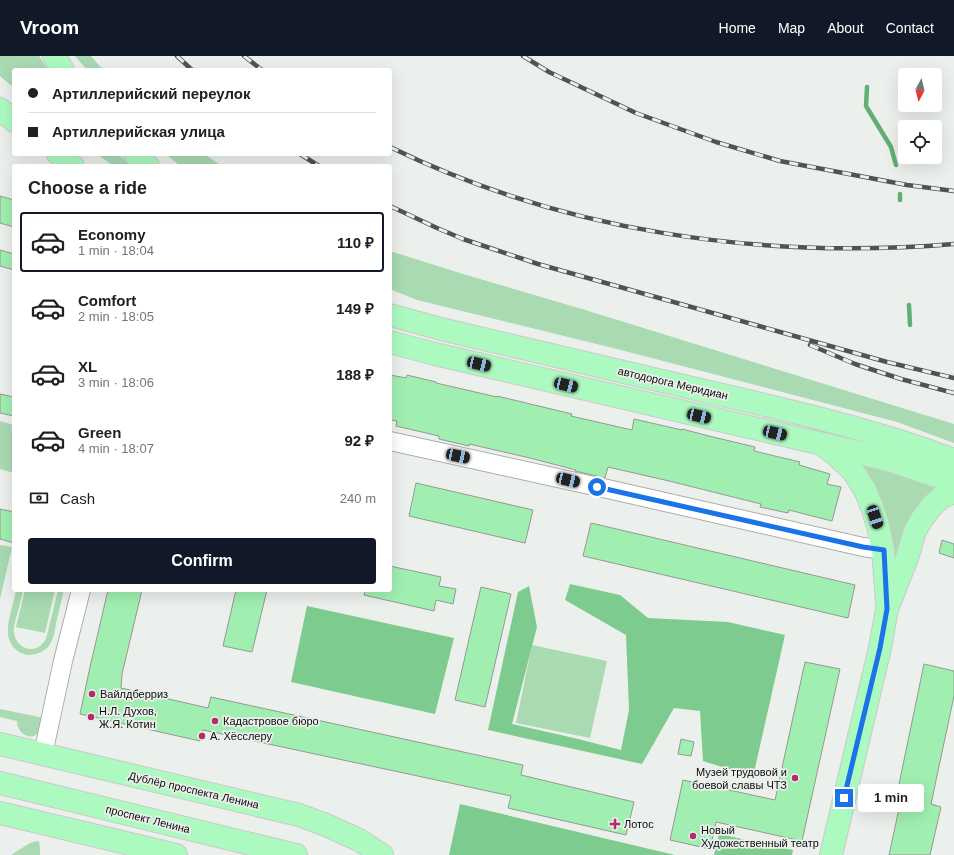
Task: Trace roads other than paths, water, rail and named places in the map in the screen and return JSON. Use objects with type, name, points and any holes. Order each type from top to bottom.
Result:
[{"type":"main road","points":[[54,56],[63,68]]},
{"type":"main road","points":[[0,109],[12,119]]},
{"type":"main road","points":[[60,156],[70,164]]},
{"type":"main road","points":[[137,156],[146,164]]},
{"type":"main road","name":"автодорога Меридиан","points":[[392,316],[441,329],[839,424],[899,440],[954,460]]},
{"type":"main road","points":[[392,343],[443,356],[820,443],[892,461],[954,482]]},
{"type":"main road","points":[[820,443],[836,455],[853,471],[865,490],[872,507],[884,550],[887,609]]},
{"type":"main road","points":[[831,855],[880,648],[887,609],[907,558],[915,532],[922,519],[931,507],[942,497],[954,492]]},
{"type":"main road","name":"Дублёр проспекта Ленина","points":[[0,744],[299,815],[352,837],[382,855]]},
{"type":"main road","name":"проспект Ленина","points":[[0,783],[296,855]]},
{"type":"main road","points":[[0,813],[176,855]]},
{"type":"street","points":[[392,441],[863,547],[884,550]]},
{"type":"street","points":[[43,754],[81,592]]},
{"type":"waterway","points":[[867,87],[866,106],[891,147],[896,165]]},
{"type":"waterway","points":[[900,194],[900,200]]},
{"type":"waterway","points":[[909,305],[910,325]]},
{"type":"railway","points":[[177,56],[190,68]]},
{"type":"railway","points":[[244,56],[259,68]]},
{"type":"railway","points":[[523,56],[549,72],[636,113],[716,142],[780,161],[907,185],[954,191]]},
{"type":"railway","points":[[392,148],[456,176],[525,200],[594,219],[665,233],[737,243],[809,248],[882,248],[954,244]]},
{"type":"railway","points":[[303,156],[316,164]]},
{"type":"railway","points":[[392,207],[463,239],[538,264],[887,362],[954,378]]},
{"type":"railway","points":[[810,345],[855,364],[901,379],[954,393]]},
{"type":"place","name":"Вайлдберриз","points":[[92,694]]},
{"type":"place","name":"Н.Л. Духов, Ж.Я. Котин","points":[[91,717]]},
{"type":"place","name":"Кадастровое бюро","points":[[215,721]]},
{"type":"place","name":"А. Хёсслеру","points":[[202,736]]},
{"type":"place","name":"Музей трудовой и боевой славы ЧТЗ","points":[[795,778]]},
{"type":"place","name":"Лотос","points":[[615,824]]},
{"type":"place","name":"Новый Художественный театр","points":[[693,836]]}]
